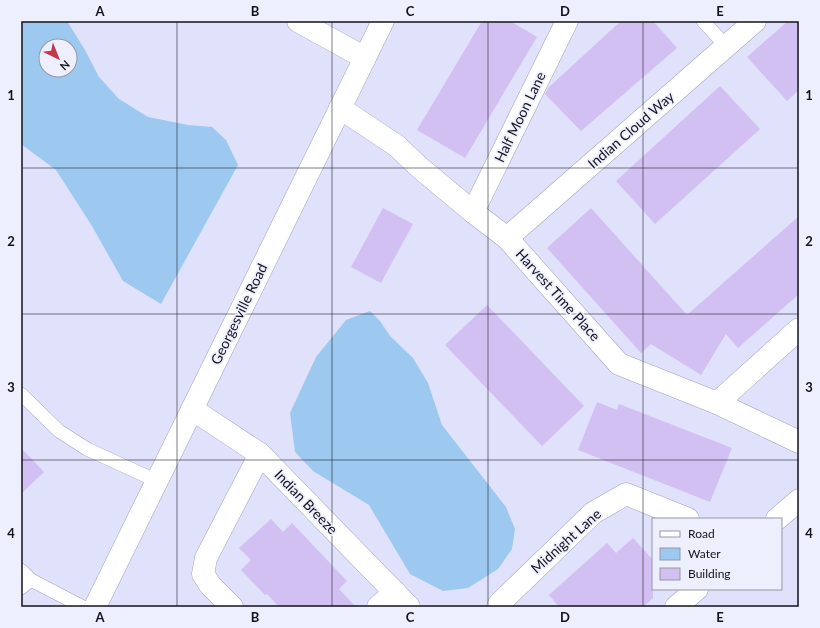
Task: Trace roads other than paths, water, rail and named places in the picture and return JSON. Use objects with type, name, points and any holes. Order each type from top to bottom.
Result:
[{"type":"street","points":[[298,21],[365,58]]},
{"type":"street","name":"Georgesville Road","points":[[95,607],[383,21]]},
{"type":"street","name":"Half Moon Lane","points":[[473,212],[567,21]]},
{"type":"street","name":"Indian Cloud Way","points":[[507,238],[755,21]]},
{"type":"street","name":"Harvest Time Place","points":[[340,108],[398,146],[419,167],[507,238],[619,364],[717,403],[799,442]]},
{"type":"street","points":[[717,403],[799,330]]},
{"type":"street","name":"Indian Breeze","points":[[192,409],[260,454],[402,600]]},
{"type":"street","points":[[222,604],[203,574],[206,558],[260,454]]},
{"type":"street","name":"Midnight Lane","points":[[498,607],[499,604],[593,513],[626,494],[686,518]]},
{"type":"street","points":[[778,518],[799,500]]},
{"type":"street","points":[[676,607],[696,590]]},
{"type":"street","points":[[378,607],[402,600]]},
{"type":"lane","points":[[703,21],[726,46]]},
{"type":"lane","points":[[21,394],[59,431],[87,449],[157,481]]},
{"type":"lane","points":[[21,570],[26,584],[83,607]]},
{"type":"water","points":[[21,21],[67,21],[78,38],[38,38],[38,78],[78,78],[78,39],[99,77],[119,99],[148,117],[188,125],[212,127],[226,140],[238,165],[161,304],[123,281],[92,226],[56,170],[21,144]]},
{"type":"water","points":[[370,311],[380,321],[390,336],[413,358],[428,383],[442,425],[506,507],[515,529],[512,549],[498,569],[468,588],[443,591],[410,574],[369,505],[313,471],[295,452],[290,413],[316,357],[346,320]]}]
